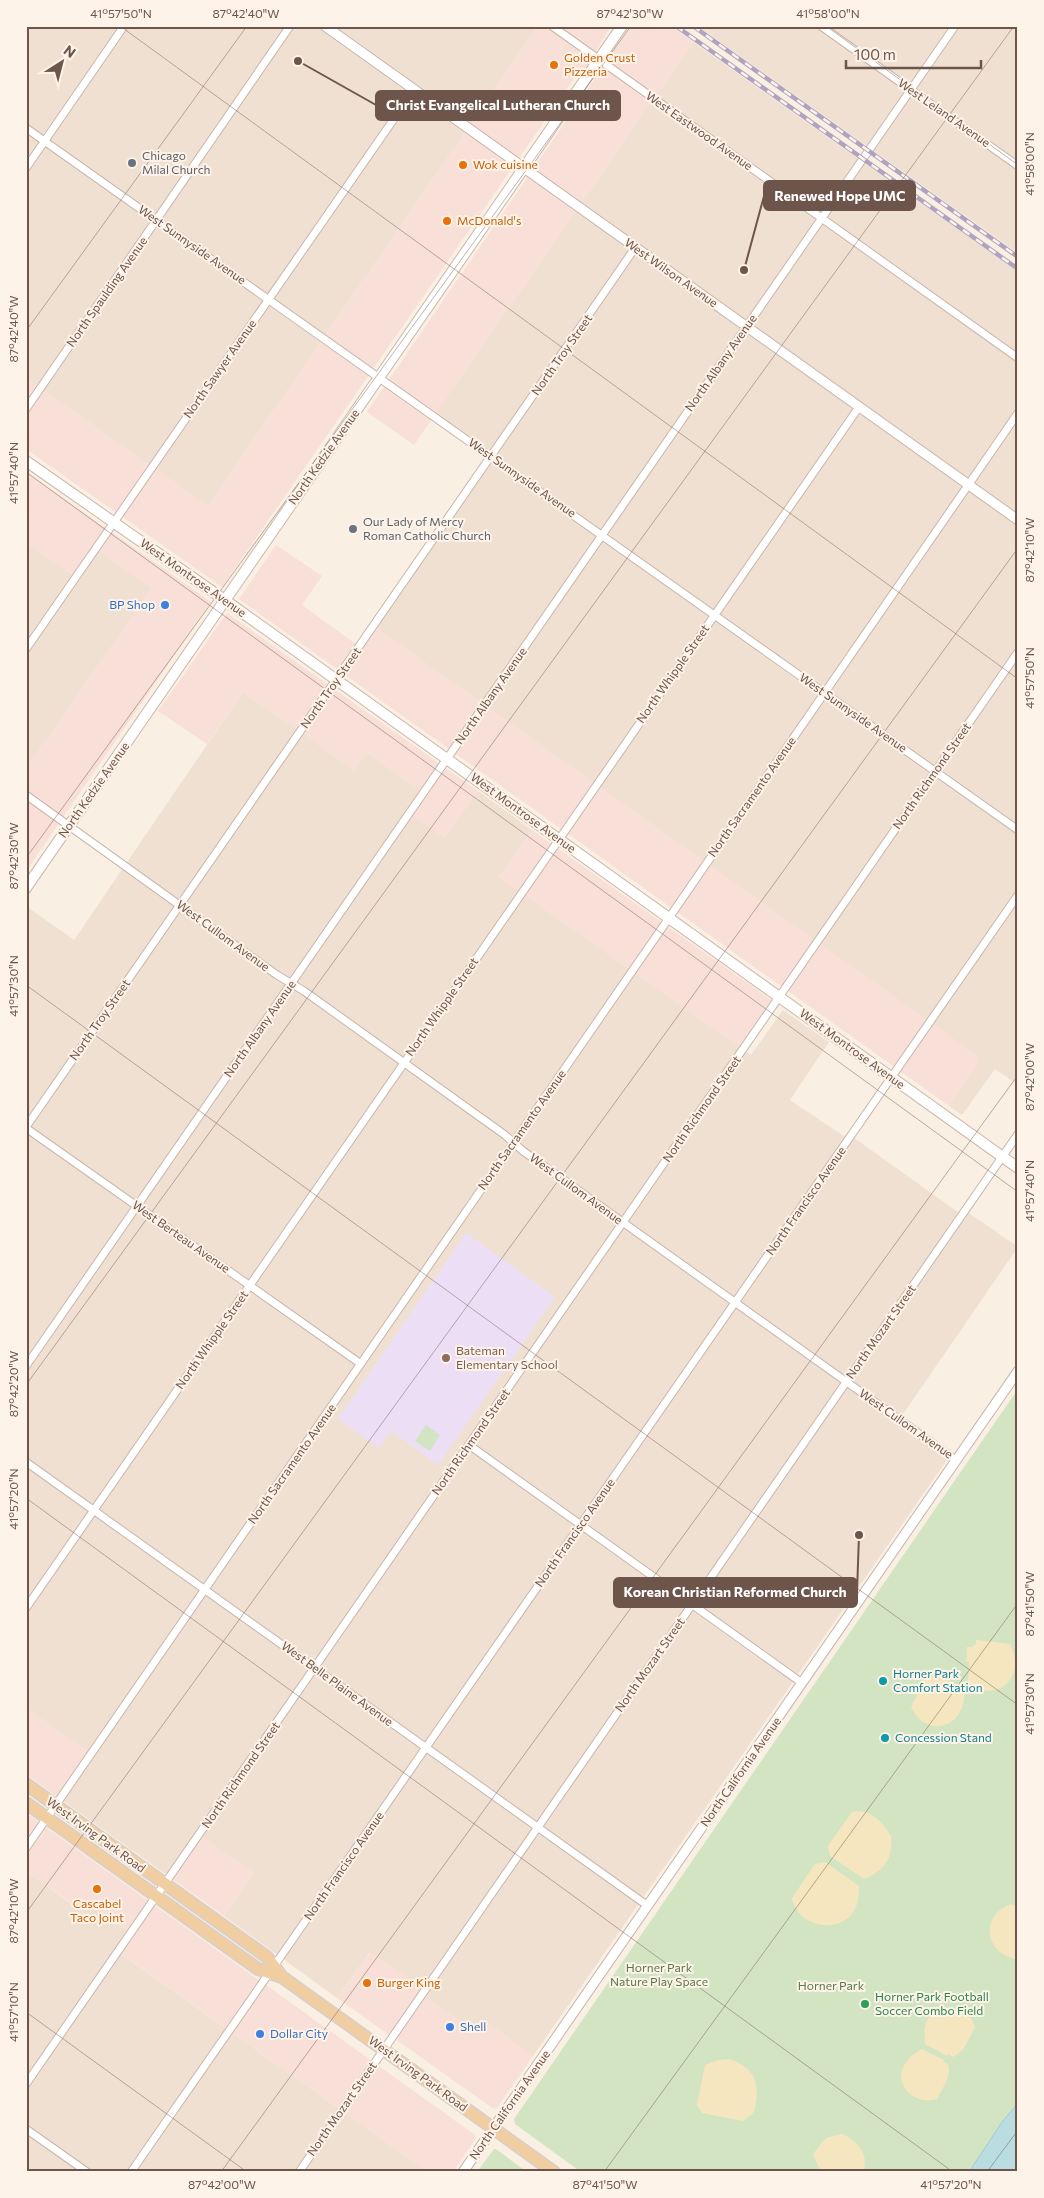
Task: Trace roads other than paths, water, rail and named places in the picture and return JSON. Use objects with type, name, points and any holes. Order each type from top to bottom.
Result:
[{"type":"main road","name":"North Kedzie Avenue","points":[[26,888],[622,26]]},
{"type":"main road","name":"West Montrose Avenue","points":[[26,461],[225,600],[1018,1168]]},
{"type":"main road","name":"West Irving Park Road","points":[[26,1784],[267,1957],[271,1970]]},
{"type":"main road","name":"West Irving Park Road","points":[[26,1803],[258,1969],[271,1970],[282,1977],[554,2172]]},
{"type":"street","points":[[26,168],[124,26]]},
{"type":"street","name":"North Spaulding Avenue","points":[[26,409],[290,26]]},
{"type":"street","name":"West Wilson Avenue","points":[[325,26],[1018,520]]},
{"type":"street","name":"West Eastwood Avenue","points":[[552,26],[1018,358]]},
{"type":"street","name":"West Leland Avenue","points":[[821,26],[1018,166]]},
{"type":"street","name":"North Albany Avenue","points":[[26,1366],[955,26]]},
{"type":"street","name":"North Sawyer Avenue","points":[[26,649],[414,90]]},
{"type":"street","name":"West Sunnyside Avenue","points":[[26,128],[1018,830]]},
{"type":"street","name":"North Troy Street","points":[[26,1127],[636,248]]},
{"type":"street","name":"North Whipple Street","points":[[26,1608],[859,407]]},
{"type":"street","name":"North Sacramento Avenue","points":[[26,1848],[1018,413]]},
{"type":"street","name":"North Richmond Street","points":[[26,2084],[1018,652]]},
{"type":"street","name":"West Cullom Avenue","points":[[26,795],[404,1062],[623,1223],[956,1460]]},
{"type":"street","name":"North Francisco Avenue","points":[[131,2172],[736,1303],[1018,894]]},
{"type":"street","name":"West Berteau Avenue","points":[[26,1127],[361,1364]]},
{"type":"street","name":"North Mozart Street","points":[[299,2172],[1018,1134]]},
{"type":"street","name":"North California Avenue","points":[[463,2172],[1018,1371]]},
{"type":"street","points":[[469,1446],[802,1683]]},
{"type":"street","name":"West Belle Plaine Avenue","points":[[26,1462],[648,1906]]},
{"type":"street","points":[[26,2129],[86,2172]]},
{"type":"water","points":[[1018,2103],[1018,2172],[969,2172],[1002,2122]]},
{"type":"railway","points":[[676,26],[1018,269]]},
{"type":"railway","points":[[693,26],[1018,257]]},
{"type":"place","name":"Christ Evangelical Lutheran Church","points":[[298,61]]},
{"type":"place","name":"Golden Crust Pizzeria","points":[[554,65]]},
{"type":"place","name":"Chicago Milal Church","points":[[132,163]]},
{"type":"place","name":"Wok cuisine","points":[[463,165]]},
{"type":"place","name":"McDonald's","points":[[447,221]]},
{"type":"place","name":"Renewed Hope UMC","points":[[744,270]]},
{"type":"place","name":"Our Lady of Mercy Roman Catholic Church","points":[[353,529]]},
{"type":"place","name":"BP Shop","points":[[165,605]]},
{"type":"place","name":"Bateman Elementary School","points":[[446,1358]]},
{"type":"place","name":"Korean Christian Reformed Church","points":[[859,1535]]},
{"type":"place","name":"Horner Park Comfort Station","points":[[883,1681]]},
{"type":"place","name":"Concession Stand","points":[[885,1738]]},
{"type":"place","name":"Cascabel Taco Joint","points":[[97,1889]]},
{"type":"place","name":"Burger King","points":[[367,1983]]},
{"type":"place","name":"Horner Park Football Soccer Combo Field","points":[[865,2004]]},
{"type":"place","name":"Shell","points":[[450,2027]]},
{"type":"place","name":"Dollar City","points":[[260,2034]]},
{"type":"park label","name":"Horner Park Nature Play Space","points":[[659,1975]]},
{"type":"park label","name":"Horner Park","points":[[831,1986]]}]
